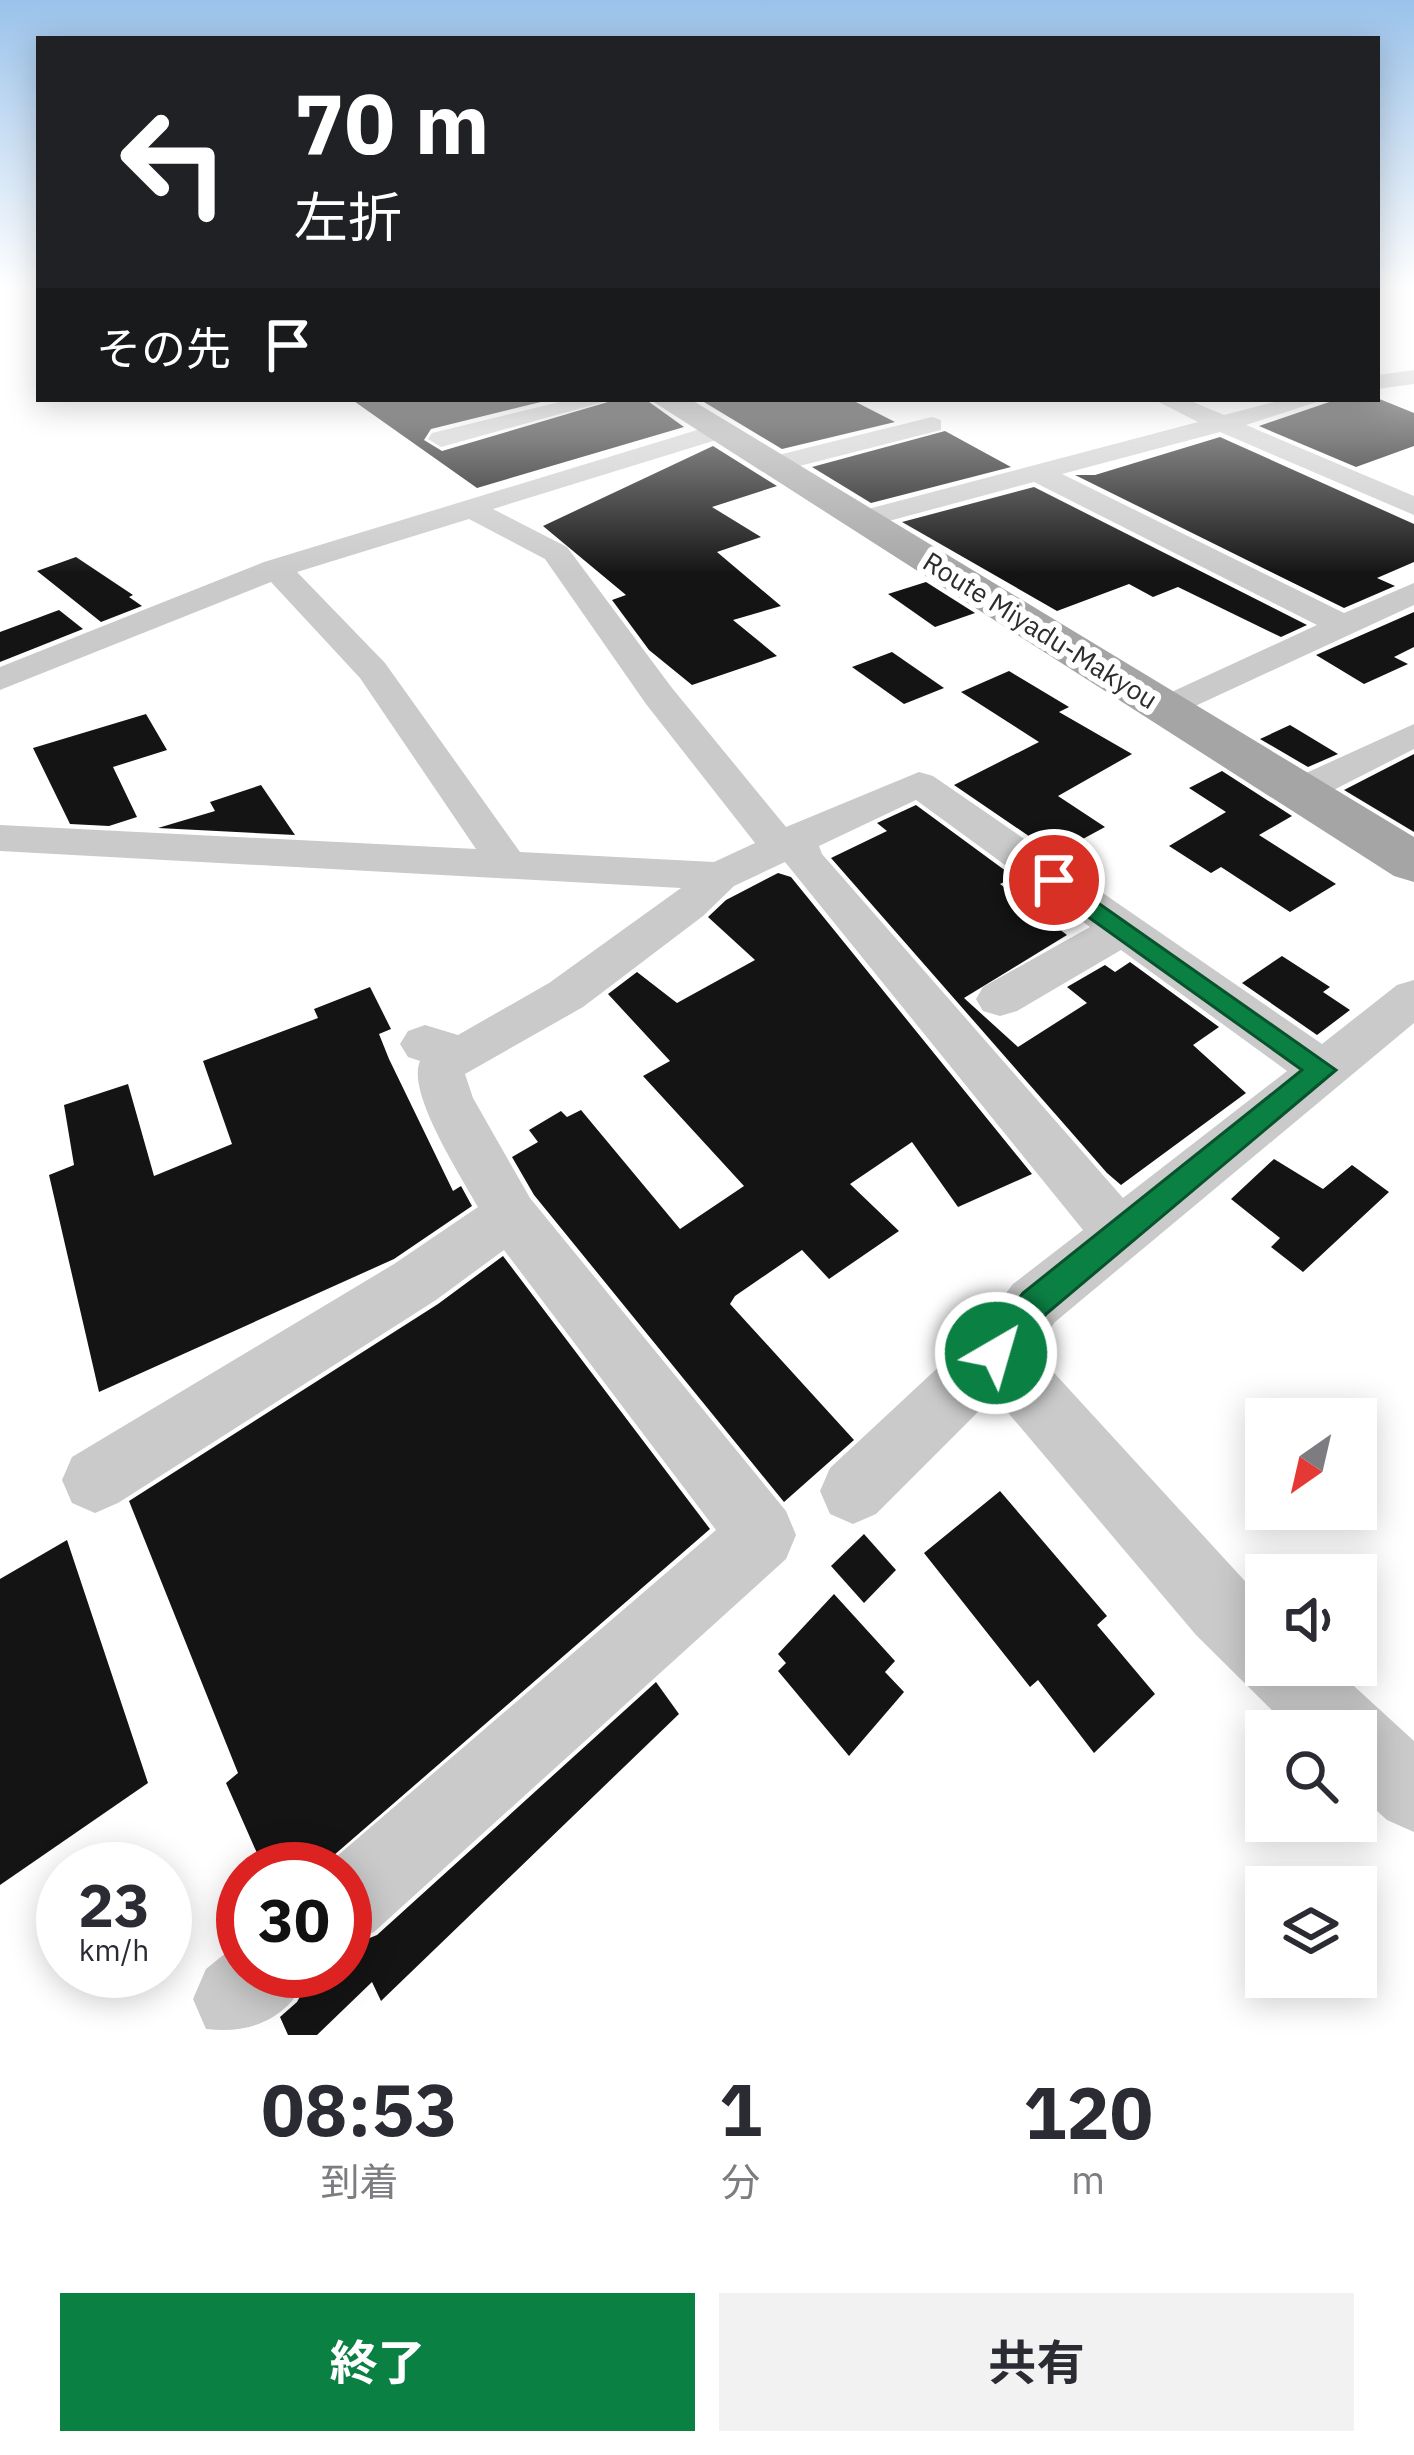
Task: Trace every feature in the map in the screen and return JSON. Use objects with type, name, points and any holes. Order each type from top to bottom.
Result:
[{"type":"main road","name":"Route Miyadu-Makyou","points":[[670,402],[1414,863]]},
{"type":"street","points":[[441,439],[590,402]]},
{"type":"street","points":[[1172,402],[1414,506]]},
{"type":"street","points":[[860,520],[1303,402]]},
{"type":"street","points":[[772,465],[932,425],[896,404]]},
{"type":"street","points":[[717,432],[468,507],[556,554],[672,713],[771,836],[791,843],[1119,1233]]},
{"type":"street","points":[[1038,473],[1342,626]]},
{"type":"street","points":[[0,679],[275,569],[472,509]]},
{"type":"street","points":[[275,569],[329,615],[453,781],[507,865]]},
{"type":"street","points":[[1165,709],[1414,593]]},
{"type":"street","points":[[1298,792],[1414,735]]},
{"type":"street","points":[[372,1879],[762,1535],[510,1215],[448,1100],[435,1047],[463,1056],[566,995],[719,876],[919,784],[1322,1070]]},
{"type":"street","points":[[0,838],[719,876]]},
{"type":"street","points":[[1000,999],[1121,928]]},
{"type":"street","points":[[853,1491],[996,1353],[1034,1304],[1414,998]]},
{"type":"street","points":[[95,1480],[415,1282],[510,1215]]},
{"type":"street","points":[[996,1353],[1245,1633]]},
{"type":"street","points":[[1300,1686],[1324,1710]]},
{"type":"street","points":[[1377,1759],[1414,1793]]},
{"type":"building","points":[[1380,399],[1414,413],[1414,446],[1356,467],[1259,426],[1329,402]]},
{"type":"building","points":[[355,402],[541,402],[431,429],[424,440],[442,451],[608,402],[649,402],[684,427],[477,488]]},
{"type":"building","points":[[704,402],[856,402],[895,422],[782,449]]},
{"type":"building","points":[[945,431],[1011,467],[871,503],[812,467]]},
{"type":"building","points":[[1220,437],[1414,524],[1414,562],[1377,578],[1395,586],[1344,608],[1075,475],[1095,475]]},
{"type":"building","points":[[713,446],[777,486],[712,507],[761,537],[717,552],[781,606],[733,620],[777,656],[692,685],[649,650],[612,600],[626,595],[543,526]]},
{"type":"building","points":[[1034,487],[1307,625],[1281,637],[1178,587],[1153,597],[1129,584],[1057,611],[902,522]]},
{"type":"building","points":[[76,557],[142,606],[101,622],[37,571]]},
{"type":"building","points":[[926,582],[975,613],[935,627],[888,594]]},
{"type":"building","points":[[59,610],[83,629],[0,662],[0,632]]},
{"type":"building","points":[[1414,612],[1414,647],[1394,657],[1408,664],[1364,684],[1316,655]]},
{"type":"building","points":[[892,652],[944,688],[904,704],[852,667]]},
{"type":"building","points":[[1009,671],[1069,707],[1059,712],[1132,754],[1058,796],[1105,827],[1055,854],[954,785],[1039,742],[961,692]]},
{"type":"building","points":[[146,714],[167,750],[113,767],[137,817],[109,826],[70,824],[33,748]]},
{"type":"building","points":[[1290,725],[1338,754],[1308,767],[1260,739]]},
{"type":"building","points":[[1414,754],[1414,832],[1344,790]]},
{"type":"building","points":[[1222,771],[1292,816],[1259,835],[1336,884],[1290,912],[1221,867],[1211,873],[1169,846],[1226,812],[1189,788]]},
{"type":"building","points":[[261,785],[295,835],[158,828],[215,811],[210,802]]},
{"type":"building","points":[[916,805],[1014,877],[1000,884],[1067,935],[964,998],[1018,1047],[1087,1003],[1067,987],[1105,965],[1115,972],[1130,962],[1219,1027],[1193,1045],[1246,1093],[1121,1185],[1107,1173],[831,858],[887,831],[877,823]]},
{"type":"building","points":[[778,873],[791,877],[1032,1174],[958,1207],[912,1142],[850,1184],[899,1231],[829,1279],[802,1250],[735,1296],[730,1304],[854,1440],[784,1502],[534,1195],[512,1157],[538,1142],[529,1130],[561,1111],[567,1117],[581,1110],[680,1229],[744,1186],[643,1076],[670,1061],[608,994],[637,972],[677,1003],[755,960],[708,917],[726,900]]},
{"type":"building","points":[[1282,956],[1330,987],[1323,992],[1350,1010],[1317,1035],[1242,983]]},
{"type":"building","points":[[370,987],[391,1029],[379,1034],[389,1059],[453,1191],[461,1186],[472,1206],[394,1259],[99,1392],[49,1175],[74,1165],[64,1105],[128,1084],[154,1176],[232,1144],[203,1061],[318,1018],[314,1009]]},
{"type":"building","points":[[1274,1159],[1323,1189],[1352,1165],[1389,1192],[1303,1272],[1271,1247],[1280,1238],[1231,1199]]},
{"type":"building","points":[[503,1256],[710,1529],[349,1842],[252,1842],[226,1783],[238,1773],[129,1501],[438,1304]]},
{"type":"building","points":[[1000,1491],[1107,1616],[1097,1625],[1155,1694],[1094,1753],[1038,1680],[1030,1687],[924,1553]]},
{"type":"building","points":[[864,1534],[896,1570],[864,1603],[831,1566]]},
{"type":"building","points":[[67,1540],[148,1783],[62,1842],[36,1842],[36,1860],[0,1885],[0,1579]]},
{"type":"building","points":[[834,1594],[895,1661],[885,1672],[904,1692],[849,1756],[778,1671],[786,1663],[778,1654]]},
{"type":"building","points":[[656,1682],[679,1714],[381,2001],[372,1982],[372,1937]]},
{"type":"building","points":[[299,1998],[355,1998],[317,2035],[288,2035],[280,2017]]},
{"type":"route","points":[[996,1353],[1034,1304],[1322,1070],[1054,880]]}]
